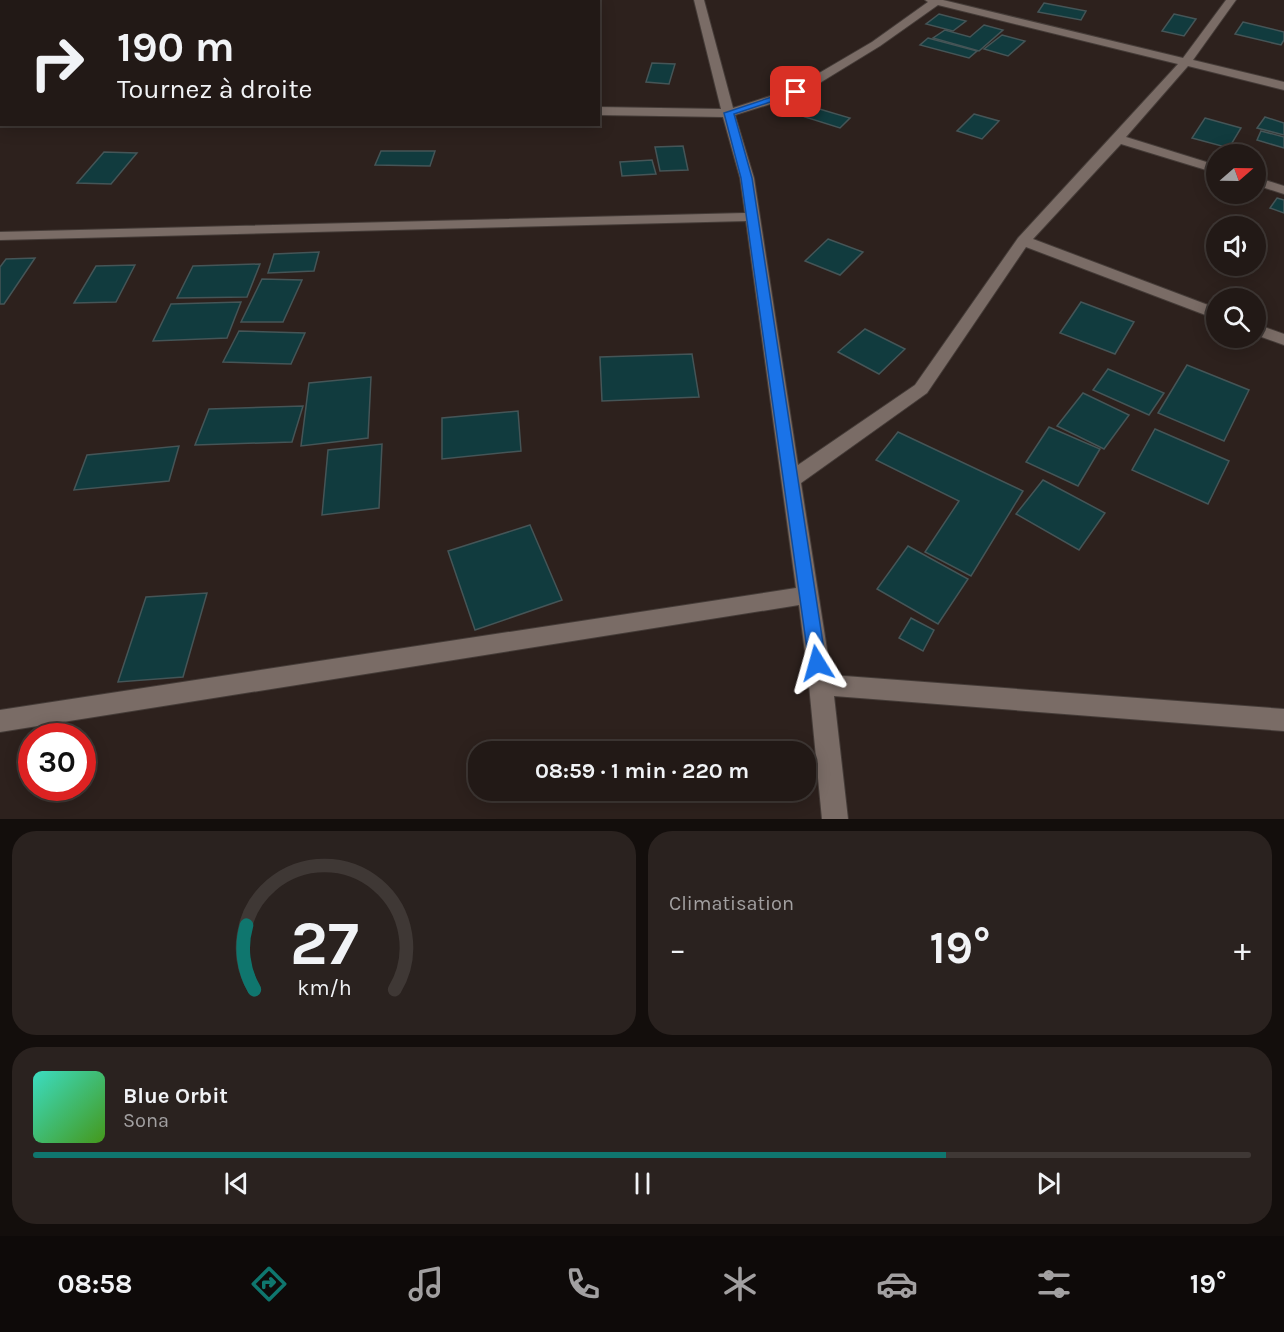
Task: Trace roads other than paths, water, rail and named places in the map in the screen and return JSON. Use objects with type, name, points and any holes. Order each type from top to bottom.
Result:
[{"type":"street","points":[[699,0],[747,178],[808,595],[835,819]]},
{"type":"street","points":[[791,480],[921,389],[1023,241],[1186,62],[1231,0]]},
{"type":"street","points":[[600,111],[729,113],[796,92],[876,44],[935,1],[1284,86]]},
{"type":"street","points":[[1118,139],[1206,166]]},
{"type":"street","points":[[1266,184],[1284,190]]},
{"type":"street","points":[[0,236],[752,217]]},
{"type":"street","points":[[1023,241],[1206,310]]},
{"type":"street","points":[[1266,333],[1284,340]]},
{"type":"street","points":[[0,721],[808,595]]},
{"type":"street","points":[[820,685],[1284,720]]}]
